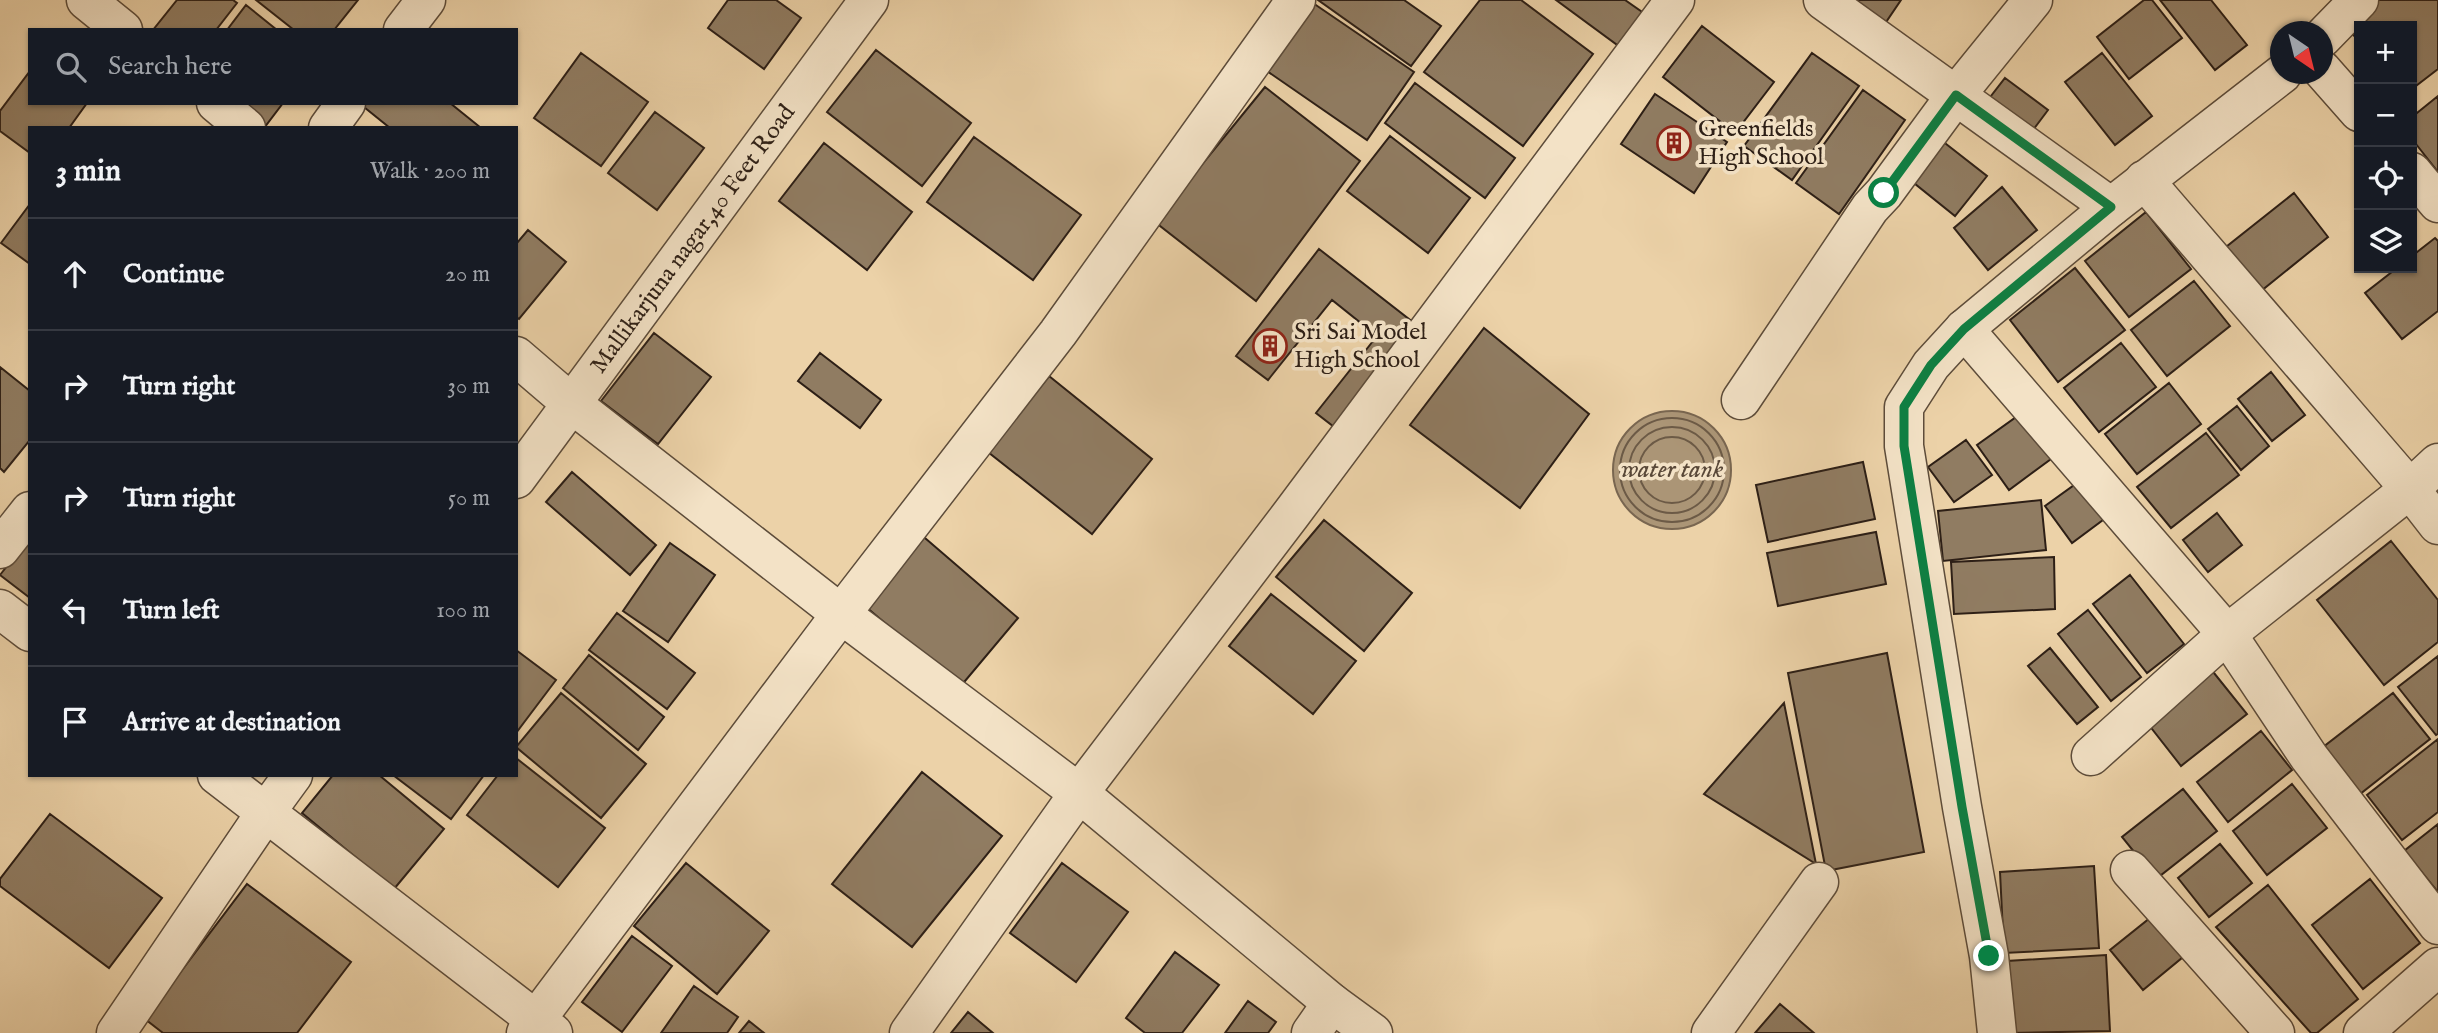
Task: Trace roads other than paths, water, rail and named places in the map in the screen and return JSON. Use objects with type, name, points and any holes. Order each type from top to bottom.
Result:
[{"type":"street","points":[[86,0],[121,28]]},
{"type":"street","points":[[405,28],[426,0]]},
{"type":"street","name":"Mallikarjuna nagar,40 Feet Road","points":[[518,476],[869,0]]},
{"type":"street","points":[[220,777],[538,1029],[841,614],[1058,333],[1296,0]]},
{"type":"street","points":[[909,1033],[1079,793],[1675,0]]},
{"type":"street","points":[[1823,0],[2111,207]]},
{"type":"street","points":[[1741,400],[1870,208],[2033,0]]},
{"type":"street","points":[[2333,27],[2359,0]]},
{"type":"street","points":[[2333,82],[2354,106]]},
{"type":"street","points":[[1997,1033],[1989,956],[1962,807],[1904,446],[1904,407],[1931,365],[1964,329],[2144,180],[2270,83]]},
{"type":"street","points":[[218,105],[244,126]]},
{"type":"street","points":[[329,126],[345,105]]},
{"type":"street","points":[[2417,179],[2438,203]]},
{"type":"street","points":[[2144,180],[2438,525]]},
{"type":"street","points":[[1964,329],[2227,634],[2309,757],[2438,925]]},
{"type":"street","points":[[518,358],[572,404],[841,614],[1079,793],[1322,1018],[1373,1033]]},
{"type":"street","points":[[2091,756],[2227,634],[2410,489],[2438,463]]},
{"type":"street","points":[[0,549],[28,514]]},
{"type":"street","points":[[0,609],[28,630]]},
{"type":"street","points":[[116,1033],[292,777]]},
{"type":"street","points":[[2130,870],[2276,1033]]},
{"type":"street","points":[[1711,1033],[1819,882]]},
{"type":"street","points":[[2362,1033],[2438,967]]},
{"type":"water","name":"water tank","points":[[1672,411],[1695,415],[1714,428],[1727,447],[1731,470],[1727,493],[1714,512],[1695,525],[1672,529],[1649,525],[1630,512],[1617,493],[1613,470],[1617,447],[1630,428],[1649,415]]},
{"type":"place","name":"Greenfields High School","points":[[1674,143]]},
{"type":"place","name":"Sri Sai Model High School","points":[[1270,346]]}]
